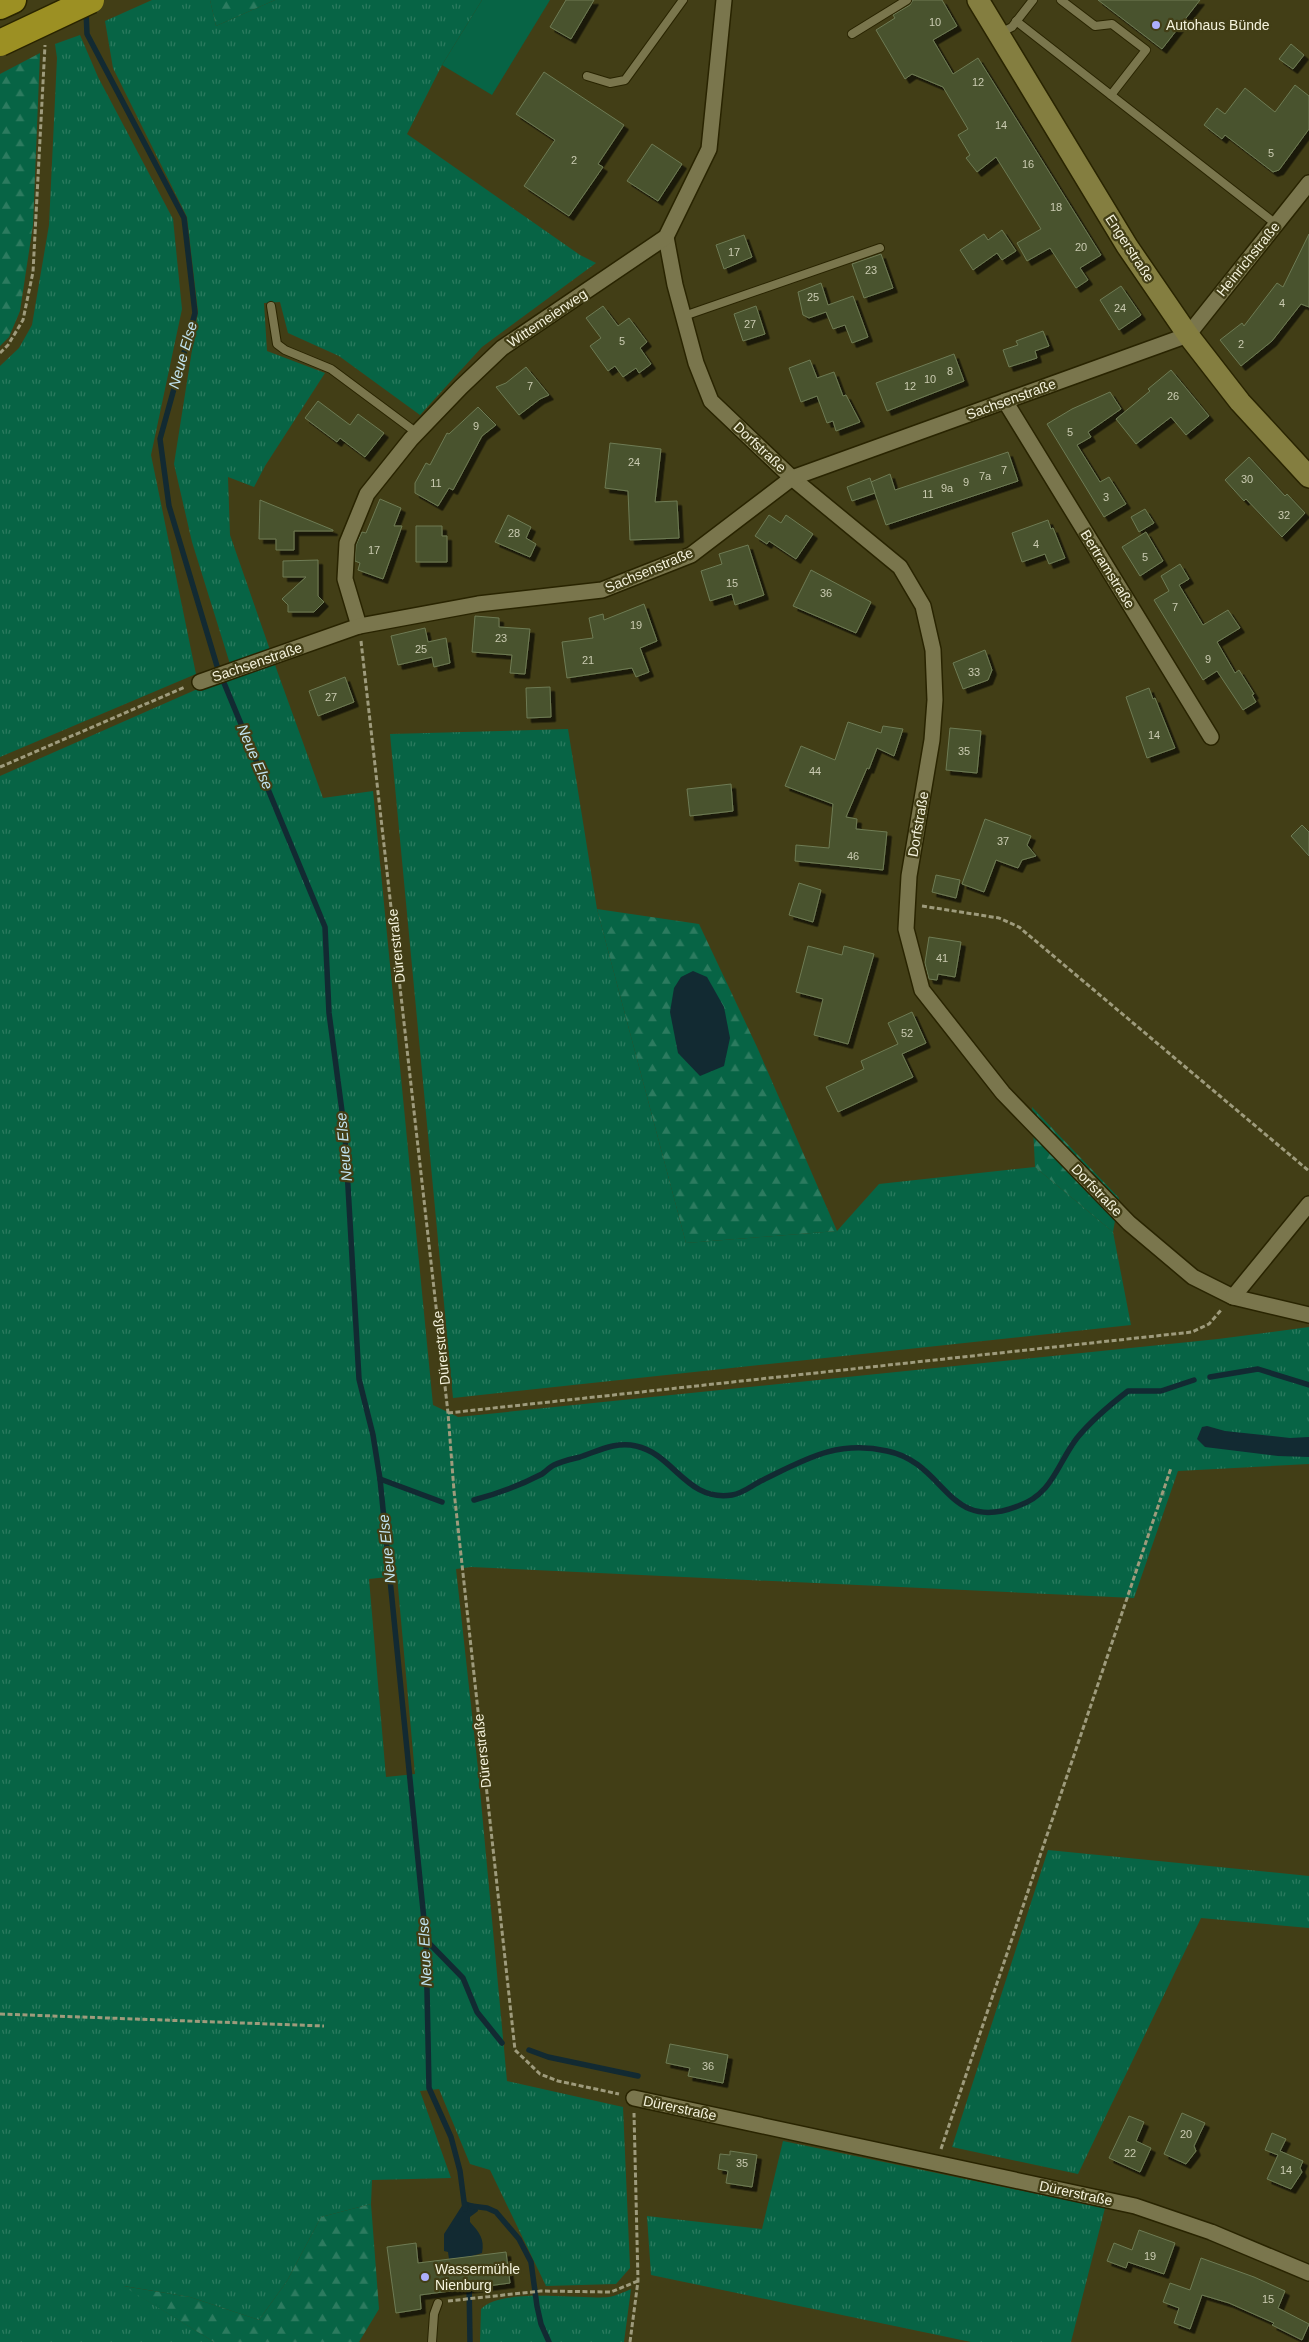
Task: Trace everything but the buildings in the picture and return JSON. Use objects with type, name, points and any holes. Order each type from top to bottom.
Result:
[{"type":"highway","points":[[0,6],[13,0]]},
{"type":"highway","points":[[0,42],[91,0]]},
{"type":"main road","name":"Engerstraße","points":[[978,0],[1127,246],[1188,335],[1240,402],[1309,477]]},
{"type":"street","name":"Wittemeierweg","points":[[359,626],[345,580],[347,544],[367,494],[417,433],[502,348],[666,237],[709,150],[724,0]]},
{"type":"street","name":"Heinrichstraße","points":[[1188,335],[1309,183]]},
{"type":"street","name":"Dorfstraße","points":[[666,237],[696,363],[711,402],[792,478],[900,567],[923,606],[933,650],[935,700],[932,740],[906,904],[906,929],[922,990],[1003,1093],[1129,1223],[1193,1277],[1233,1297],[1309,1315]]},
{"type":"street","name":"Sachsenstraße","points":[[200,682],[359,626],[478,604],[602,590],[691,554],[792,478],[1188,335]]},
{"type":"street","name":"Bertramstraße","points":[[1005,401],[1211,737]]},
{"type":"street","points":[[1233,1297],[1309,1204]]},
{"type":"street","name":"Dürerstraße","points":[[634,2098],[1136,2206],[1212,2232],[1309,2273]]},
{"type":"lane","points":[[587,76],[610,83],[625,80],[683,0]]},
{"type":"lane","points":[[852,34],[907,0]]},
{"type":"lane","points":[[998,34],[1012,27],[1033,0]]},
{"type":"lane","points":[[1061,0],[1095,26],[1112,24],[1146,50],[1111,95]]},
{"type":"lane","points":[[1016,21],[1276,224]]},
{"type":"lane","points":[[684,316],[880,248]]},
{"type":"lane","points":[[271,306],[277,344],[331,369],[417,433]]},
{"type":"lane","points":[[432,2342],[434,2314],[438,2303]]},
{"type":"path","points":[[0,353],[8,345],[23,320],[33,272],[46,50],[44,42]]},
{"type":"path","name":"Dürerstraße","points":[[359,626],[448,1413],[455,1501],[515,2050],[540,2074],[558,2081],[634,2098]]},
{"type":"path","name":"Sachsenstraße","points":[[0,767],[200,682]]},
{"type":"path","points":[[906,904],[999,918],[1019,927],[1309,1172]]},
{"type":"path","points":[[448,1413],[1192,1332],[1209,1324],[1233,1297]]},
{"type":"path","points":[[936,2163],[1171,1468]]},
{"type":"path","points":[[0,2014],[324,2026]]},
{"type":"path","points":[[630,2342],[638,2281],[634,2098]]},
{"type":"path","points":[[463,2298],[541,2291],[611,2292],[638,2281]]},
{"type":"green space","points":[[152,0],[210,0],[216,26],[275,0],[482,0],[442,65],[407,134],[580,255],[596,263],[482,347],[420,415],[339,356],[288,333],[280,302],[264,303],[267,351],[325,373],[265,466],[254,487],[228,477],[230,535],[270,650],[230,664],[192,542],[174,464],[198,312],[187,217],[113,68],[105,21]]},
{"type":"green space","points":[[210,0],[275,0],[216,26]]},
{"type":"green space","points":[[482,0],[550,0],[492,95],[442,65]]},
{"type":"green space","points":[[80,35],[98,77],[173,219],[182,309],[151,455],[196,674],[0,757],[0,366],[19,348],[32,325],[49,225],[57,58],[55,44]]},
{"type":"green space","points":[[40,53],[33,225],[20,311],[9,337],[0,346],[0,74]]},
{"type":"green space","points":[[275,665],[323,798],[373,791],[433,1405],[458,1417],[1218,1339],[1309,1327],[1309,1464],[1178,1471],[1134,1598],[471,1567],[456,1569],[478,1769],[507,2081],[623,2107],[630,2268],[616,2284],[546,2286],[490,2170],[470,2164],[439,2089],[420,2091],[451,2178],[372,2180],[371,2204],[321,2217],[287,2281],[259,2320],[190,2297],[124,2286],[214,2342],[0,2342],[0,776],[202,687]],"holes":[[[397,1576],[415,1774],[386,1777],[369,1579]]]},
{"type":"green space","points":[[568,729],[597,909],[686,1243],[837,1231],[879,1184],[1035,1167],[1113,1232],[1131,1325],[453,1398],[390,734]]},
{"type":"green space","points":[[597,909],[699,924],[757,1047],[837,1231],[686,1243]]},
{"type":"green space","points":[[1032,1107],[1119,1198],[1113,1232],[1035,1167]]},
{"type":"green space","points":[[1048,1850],[1309,1876],[1309,1928],[1201,1918],[1078,2174],[952,2147]]},
{"type":"green space","points":[[783,2141],[1105,2208],[1071,2342],[971,2342],[651,2275],[647,2216],[762,2229]]},
{"type":"green space","points":[[371,2204],[379,2309],[359,2342],[214,2342],[123,2286],[190,2297],[259,2320],[287,2281],[321,2217]]},
{"type":"green space","points":[[631,2289],[624,2342],[480,2342],[481,2309],[492,2302],[523,2296],[609,2297]]},
{"type":"water","points":[[693,971],[707,977],[724,1007],[730,1038],[724,1066],[700,1076],[678,1053],[670,1012],[674,988],[681,977]]},
{"type":"water","points":[[1207,1426],[1225,1431],[1290,1438],[1309,1437],[1309,1457],[1278,1456],[1205,1447],[1197,1439],[1202,1427]]},
{"type":"water","points":[[465,2201],[477,2205],[478,2211],[470,2217],[470,2222],[479,2233],[483,2244],[482,2253],[472,2256],[473,2277],[458,2258],[449,2259],[448,2252],[444,2251],[444,2234]]},
{"type":"waterway","name":"Neue Else","points":[[86,10],[87,34],[184,218],[195,313],[160,439],[169,506],[217,666],[325,927],[329,1013],[345,1134],[359,1379],[373,1435],[380,1479],[426,1940],[429,2088],[451,2137],[460,2171],[465,2209]]},
{"type":"waterway","points":[[1210,1377],[1258,1369],[1309,1385]]},
{"type":"waterway","points":[[474,1500],[526,1482],[560,1462],[607,1447],[621,1445],[636,1446],[649,1451],[661,1458],[691,1485],[716,1495],[740,1493],[793,1465],[822,1454],[837,1450],[869,1448],[887,1451],[907,1458],[923,1469],[961,1504],[976,1511],[994,1512],[1018,1506],[1030,1501],[1039,1494],[1047,1486],[1070,1448],[1088,1425],[1128,1391],[1161,1391],[1194,1380]]},
{"type":"waterway","points":[[380,1479],[442,1502]]},
{"type":"waterway","points":[[426,1940],[463,1978],[477,2012],[502,2043]]},
{"type":"waterway","points":[[529,2050],[548,2057],[638,2076]]},
{"type":"waterway","points":[[471,2206],[487,2208],[496,2212],[519,2239],[531,2262],[541,2324],[549,2342]]},
{"type":"waterway","name":"Neue Else","points":[[469,2281],[470,2342]]},
{"type":"place","name":"Autohaus Bünde","points":[[1156,25]]},
{"type":"place","name":"Wassermühle Nienburg","points":[[425,2277]]}]
